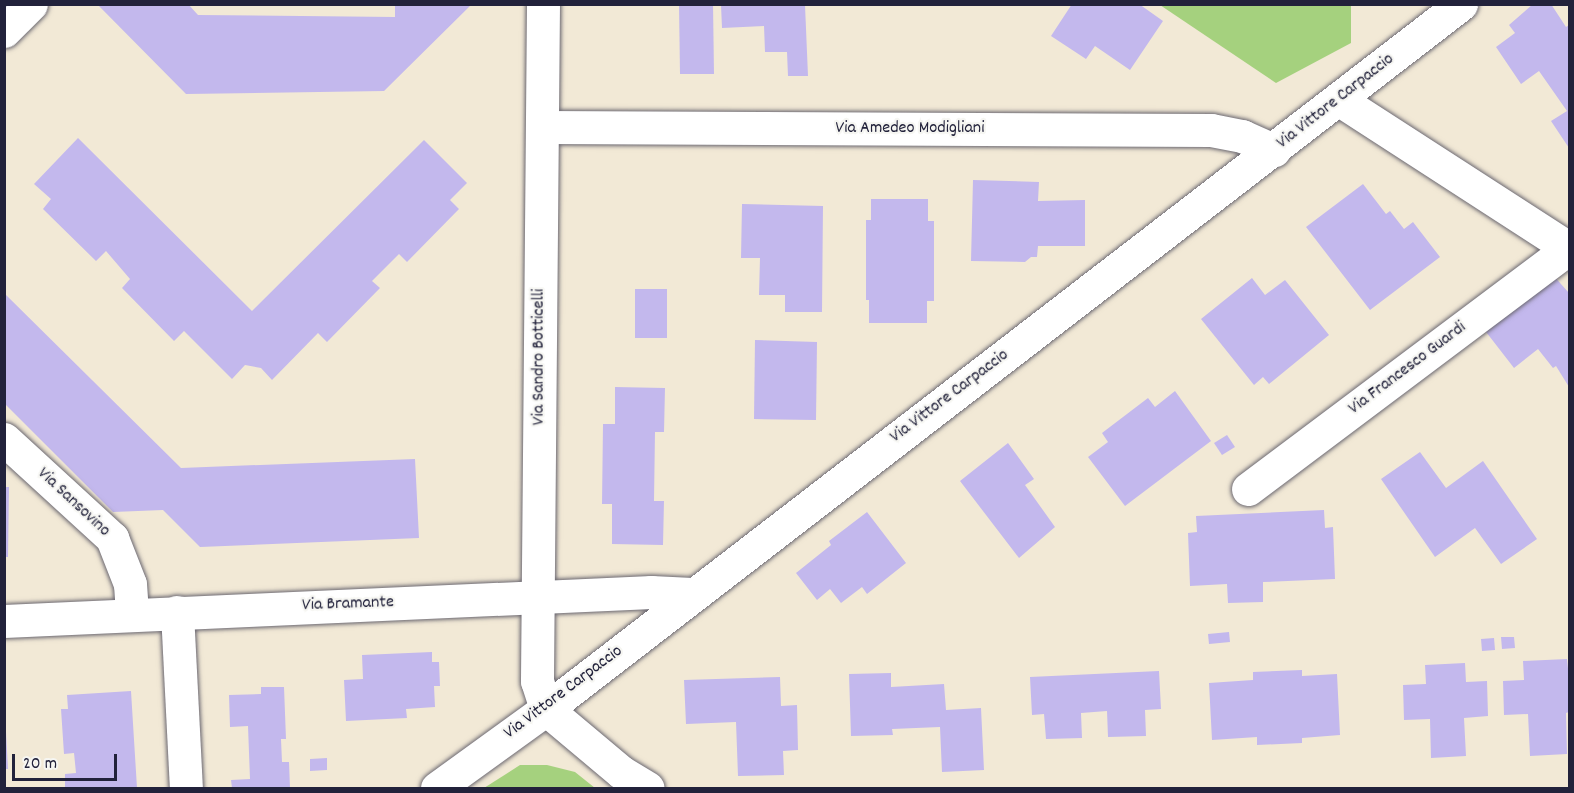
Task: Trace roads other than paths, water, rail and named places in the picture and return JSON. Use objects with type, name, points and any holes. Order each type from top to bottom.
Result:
[{"type":"street","points":[[4,31],[31,4]]},
{"type":"street","name":"Via Sandro Botticelli","points":[[543,4],[537,681],[546,709]]},
{"type":"street","name":"Via Vittore Carpaccio","points":[[437,789],[546,709],[692,594],[1274,150],[1461,4]]},
{"type":"street","name":"Via Francesco Guardi","points":[[1248,489],[1569,249],[1338,99]]},
{"type":"street","name":"Via Amedeo Modigliani","points":[[542,127],[1211,130],[1242,136],[1274,150]]},
{"type":"street","name":"Via Sansovino","points":[[4,439],[112,538],[130,584],[132,613]]},
{"type":"street","name":"Via Bramante","points":[[4,621],[132,613],[651,592],[692,594]]},
{"type":"street","points":[[177,612],[186,789]]},
{"type":"street","points":[[546,709],[621,772],[648,789]]}]
